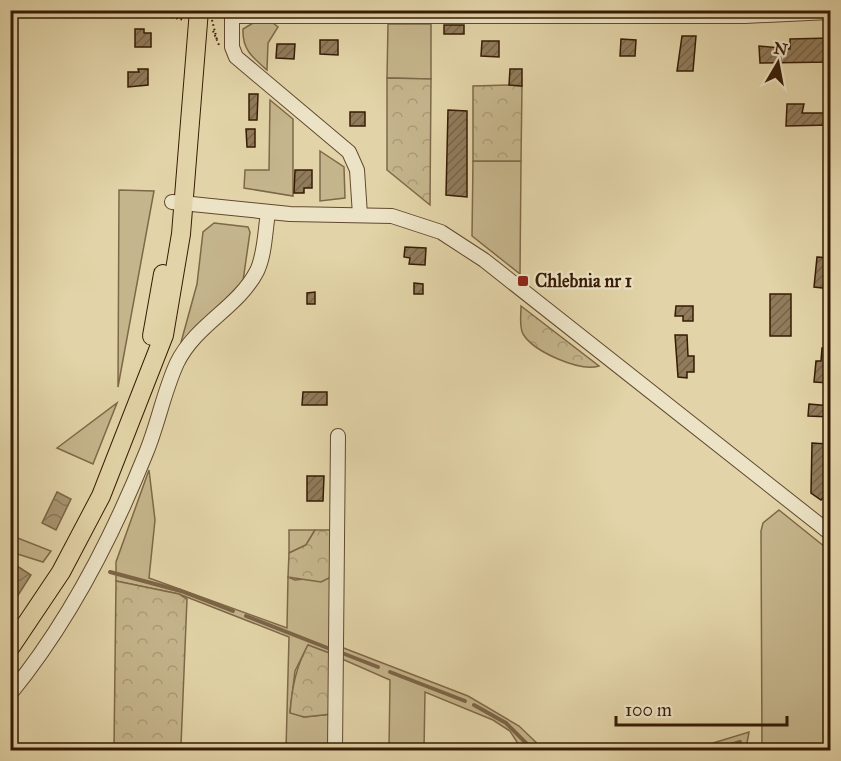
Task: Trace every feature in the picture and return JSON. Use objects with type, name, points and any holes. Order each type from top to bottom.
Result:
[{"type":"main road","points":[[10,648],[77,544],[108,479],[137,405],[178,203],[194,16]]},
{"type":"street","points":[[360,215],[357,170],[349,152],[248,69],[234,50],[232,16],[745,16],[831,12]]},
{"type":"street","points":[[178,203],[268,213],[360,215],[408,220],[425,225],[458,241],[831,533]]},
{"type":"street","points":[[10,694],[56,631],[84,585],[132,489],[177,363],[190,341],[245,289],[258,269],[268,213]]},
{"type":"street","points":[[335,750],[338,436]]},
{"type":"path","points":[[169,10],[171,15],[194,16],[211,22],[213,37],[223,50],[234,50]]},
{"type":"green space","points":[[253,23],[273,23],[278,27],[268,43],[267,70],[253,57],[244,42],[243,29]]},
{"type":"green space","points":[[388,24],[431,24],[431,79],[387,78]]},
{"type":"green space","points":[[387,78],[431,79],[430,205],[387,170]]},
{"type":"green space","points":[[473,86],[522,86],[521,161],[473,161]]},
{"type":"green space","points":[[270,100],[293,119],[293,196],[244,188],[245,170],[269,170]]},
{"type":"green space","points":[[320,151],[344,167],[345,198],[320,201]]},
{"type":"green space","points":[[473,161],[521,161],[520,274],[472,236]]},
{"type":"green space","points":[[119,190],[154,191],[118,387]]},
{"type":"green space","points":[[214,223],[248,227],[250,232],[243,281],[180,346],[197,284],[203,232]]},
{"type":"green space","points":[[521,306],[599,366],[581,366],[558,359],[529,341],[522,331]]},
{"type":"green space","points":[[117,403],[93,464],[57,448]]},
{"type":"green space","points":[[149,470],[155,520],[149,578],[287,628],[288,577],[295,580],[333,576],[332,654],[308,645],[295,671],[290,712],[304,717],[332,714],[332,750],[286,750],[289,637],[179,594],[116,581],[116,562]]},
{"type":"green space","points":[[779,510],[830,551],[830,750],[762,750],[761,531],[763,523]]},
{"type":"green space","points":[[289,530],[315,530],[306,545],[289,553]]},
{"type":"green space","points":[[315,530],[334,530],[333,576],[321,582],[288,577],[289,553],[306,545]]},
{"type":"green space","points":[[15,537],[51,551],[43,562],[11,552],[11,542]]},
{"type":"green space","points":[[116,581],[179,594],[187,599],[181,745],[145,750],[114,750]]},
{"type":"green space","points":[[308,645],[332,654],[332,714],[304,717],[290,713],[295,678]]},
{"type":"green space","points":[[341,647],[468,696],[519,726],[544,750],[522,750],[510,731],[493,720],[425,692],[424,750],[389,750],[390,680],[342,659]]},
{"type":"green space","points":[[749,732],[747,743],[731,750],[690,750]]},
{"type":"water","points":[[57,492],[71,499],[56,530],[42,523]]},
{"type":"water","points":[[17,566],[31,575],[15,600],[11,597],[11,576]]},
{"type":"building","points":[[444,25],[464,25],[464,34],[444,34]]},
{"type":"building","points":[[135,29],[144,29],[144,33],[151,33],[151,47],[135,47]]},
{"type":"building","points":[[682,36],[696,36],[693,71],[677,71]]},
{"type":"building","points":[[830,38],[830,62],[760,63],[759,46],[790,49],[790,39]]},
{"type":"building","points":[[621,39],[636,40],[635,56],[620,56]]},
{"type":"building","points":[[320,40],[338,40],[338,55],[320,54]]},
{"type":"building","points":[[482,41],[499,41],[499,57],[481,56]]},
{"type":"building","points":[[277,44],[295,44],[294,59],[276,58]]},
{"type":"building","points":[[138,69],[148,69],[148,85],[128,87],[128,72],[139,72]]},
{"type":"building","points":[[510,69],[522,69],[522,86],[509,85]]},
{"type":"building","points":[[249,94],[258,94],[257,120],[249,120]]},
{"type":"building","points":[[787,104],[804,104],[802,113],[831,113],[831,125],[786,126]]},
{"type":"building","points":[[448,110],[467,111],[467,197],[446,195]]},
{"type":"building","points":[[350,112],[365,112],[365,126],[350,126]]},
{"type":"building","points":[[246,129],[255,129],[255,147],[247,147]]},
{"type":"building","points":[[295,170],[312,170],[312,188],[304,188],[304,193],[294,193]]},
{"type":"building","points":[[405,247],[426,248],[425,265],[409,264],[410,258],[404,257]]},
{"type":"building","points":[[817,257],[831,258],[831,289],[814,287]]},
{"type":"building","points":[[414,283],[423,284],[423,294],[414,294]]},
{"type":"building","points":[[315,292],[315,304],[307,304],[307,293]]},
{"type":"building","points":[[770,294],[791,294],[791,336],[770,336]]},
{"type":"building","points":[[676,306],[693,306],[693,321],[683,321],[683,316],[675,316]]},
{"type":"building","points":[[675,335],[687,335],[688,356],[694,356],[694,372],[687,372],[687,378],[678,377]]},
{"type":"building","points":[[822,348],[831,348],[830,383],[814,382],[816,361],[821,361]]},
{"type":"building","points":[[303,392],[327,392],[327,405],[302,405]]},
{"type":"building","points":[[809,404],[831,406],[831,417],[808,416]]},
{"type":"building","points":[[812,443],[827,444],[827,476],[831,481],[827,485],[831,489],[821,500],[811,493]]},
{"type":"building","points":[[307,476],[324,476],[323,501],[307,501]]},
{"type":"waterway","points":[[110,572],[181,591],[233,611]]},
{"type":"waterway","points":[[246,616],[330,649]]},
{"type":"waterway","points":[[342,653],[378,667]]},
{"type":"waterway","points":[[390,672],[465,701]]},
{"type":"waterway","points":[[474,705],[506,723],[533,750]]},
{"type":"waterway","points":[[715,750],[740,742]]},
{"type":"place","name":"Chlebnia nr 1","points":[[523,281]]}]
